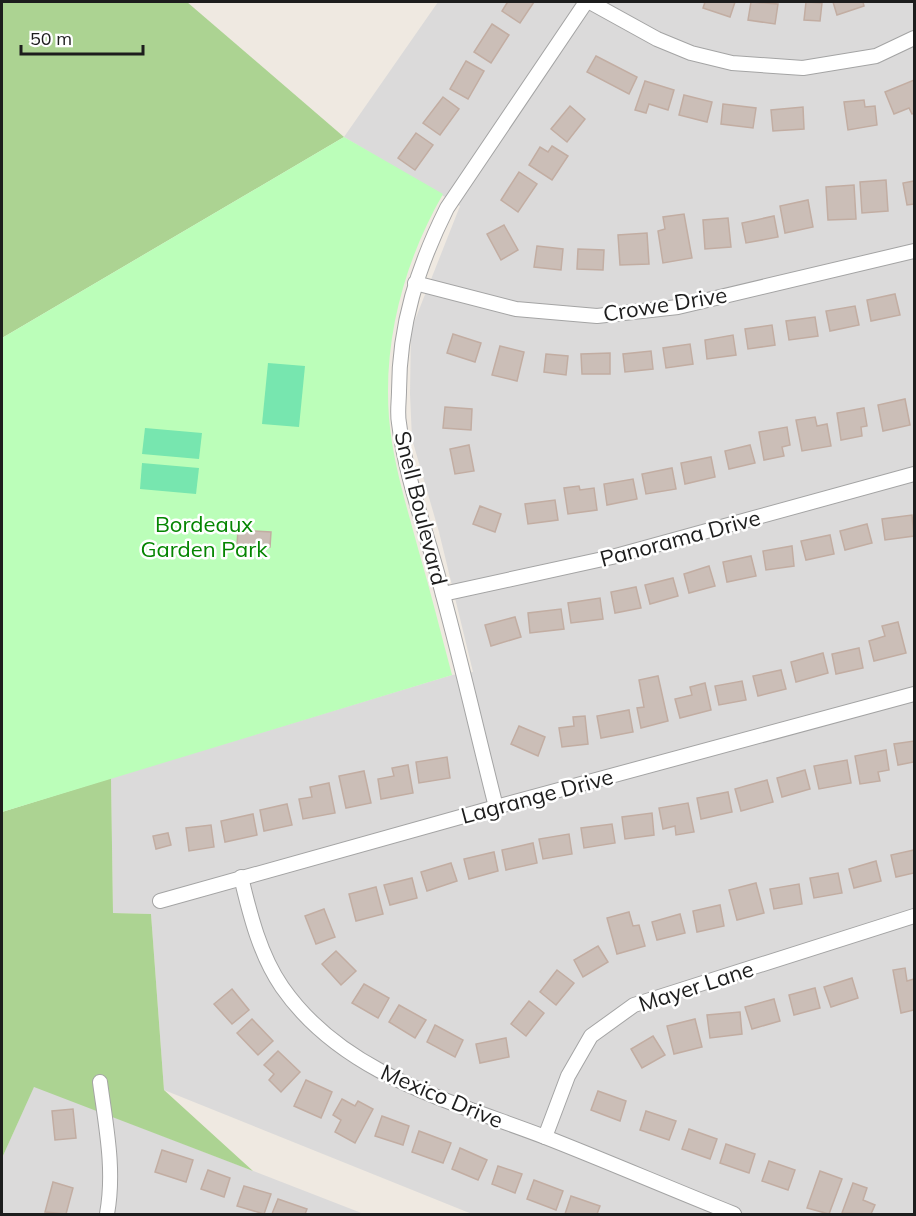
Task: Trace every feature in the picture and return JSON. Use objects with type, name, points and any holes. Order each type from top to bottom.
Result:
[{"type":"street","name":"Snell Boulevard","points":[[496,807],[443,594],[406,463],[398,421],[400,356],[404,327],[415,283],[431,239],[447,208],[586,2]]},
{"type":"street","points":[[590,2],[657,39],[691,53],[732,63],[803,68],[876,56],[915,38]]},
{"type":"street","name":"Crowe Drive","points":[[415,283],[516,309],[597,316],[678,307],[915,251]]},
{"type":"street","name":"Panorama Drive","points":[[443,594],[612,557],[915,474]]},
{"type":"street","name":"Lagrange Drive","points":[[160,901],[496,807],[915,694]]},
{"type":"street","name":"Mexico Drive","points":[[241,877],[250,917],[270,967],[282,987],[307,1018],[347,1053],[419,1091],[545,1137],[734,1215]]},
{"type":"street","name":"Mayer Lane","points":[[545,1137],[568,1076],[591,1036],[634,1005],[915,916]]},
{"type":"street","points":[[100,1082],[110,1151],[109,1214]]},
{"type":"shaded area","points":[[438,2],[914,2],[914,1214],[472,1214],[164,1090],[151,914],[113,913],[111,778],[452,675],[473,672],[439,532],[412,439],[410,394],[411,330],[460,206],[344,137]]},
{"type":"shaded area","points":[[34,1086],[364,1214],[2,1214],[2,1158]]},
{"type":"green space","points":[[2,2],[187,2],[344,137],[2,338]]},
{"type":"green space","name":"Bordeaux Garden Park","points":[[344,137],[443,194],[417,247],[399,302],[389,360],[388,389],[389,418],[397,469],[452,675],[2,812],[2,338]]},
{"type":"green space","points":[[268,363],[305,366],[299,427],[262,424]]},
{"type":"green space","points":[[145,428],[202,433],[199,459],[142,454]]},
{"type":"green space","points":[[142,463],[199,468],[196,494],[140,489]]},
{"type":"green space","points":[[111,778],[113,913],[151,914],[164,1090],[253,1171],[34,1087],[2,1158],[2,812]]},
{"type":"building","points":[[506,2],[534,2],[520,23],[502,11]]},
{"type":"building","points":[[705,2],[735,2],[730,17],[703,8]]},
{"type":"building","points":[[751,2],[778,4],[775,24],[748,20]]},
{"type":"building","points":[[806,2],[822,3],[820,21],[804,20]]},
{"type":"building","points":[[833,2],[863,2],[864,6],[837,15]]},
{"type":"building","points":[[492,24],[509,35],[491,63],[474,52]]},
{"type":"building","points":[[596,56],[637,77],[629,94],[587,72]]},
{"type":"building","points":[[466,61],[484,71],[468,99],[450,89]]},
{"type":"building","points":[[914,80],[914,113],[912,114],[909,108],[894,114],[885,92]]},
{"type":"building","points":[[645,81],[674,90],[668,110],[649,104],[646,113],[635,110]]},
{"type":"building","points":[[684,95],[712,102],[707,122],[679,115]]},
{"type":"building","points":[[443,97],[459,109],[440,135],[423,123]]},
{"type":"building","points":[[864,100],[865,107],[875,106],[877,125],[848,130],[844,102]]},
{"type":"building","points":[[723,104],[756,108],[753,128],[721,124]]},
{"type":"building","points":[[570,106],[585,119],[567,142],[551,129]]},
{"type":"building","points":[[803,107],[804,129],[773,131],[771,110]]},
{"type":"building","points":[[416,133],[433,145],[415,170],[398,158]]},
{"type":"building","points":[[552,146],[568,156],[552,180],[529,165],[540,147],[548,152]]},
{"type":"building","points":[[519,172],[537,184],[518,212],[501,200]]},
{"type":"building","points":[[886,180],[888,211],[862,213],[860,182]]},
{"type":"building","points":[[914,181],[914,204],[907,205],[903,183]]},
{"type":"building","points":[[854,185],[856,219],[828,220],[826,187]]},
{"type":"building","points":[[808,200],[813,227],[785,233],[780,206]]},
{"type":"building","points":[[684,214],[692,258],[663,263],[658,231],[665,229],[663,217]]},
{"type":"building","points":[[774,216],[778,237],[746,243],[742,223]]},
{"type":"building","points":[[728,218],[731,247],[705,249],[703,220]]},
{"type":"building","points":[[504,225],[518,250],[501,260],[487,234]]},
{"type":"building","points":[[647,233],[649,264],[620,265],[618,235]]},
{"type":"building","points":[[537,246],[563,249],[561,270],[534,267]]},
{"type":"building","points":[[578,249],[604,250],[603,270],[577,269]]},
{"type":"building","points":[[895,294],[900,315],[871,321],[867,300]]},
{"type":"building","points":[[855,306],[859,325],[830,331],[826,311]]},
{"type":"building","points":[[815,317],[818,336],[789,340],[786,321]]},
{"type":"building","points":[[772,325],[775,345],[748,349],[745,329]]},
{"type":"building","points":[[453,334],[481,343],[475,362],[447,353]]},
{"type":"building","points":[[733,335],[736,355],[707,359],[705,340]]},
{"type":"building","points":[[690,344],[693,364],[666,368],[663,348]]},
{"type":"building","points":[[500,346],[524,352],[517,381],[492,375]]},
{"type":"building","points":[[651,351],[653,369],[625,372],[623,354]]},
{"type":"building","points":[[610,353],[610,374],[582,374],[581,354]]},
{"type":"building","points":[[546,354],[568,356],[566,375],[544,372]]},
{"type":"building","points":[[905,399],[910,425],[883,431],[878,405]]},
{"type":"building","points":[[445,407],[472,409],[471,430],[443,428]]},
{"type":"building","points":[[864,408],[867,426],[861,427],[862,436],[841,440],[837,413]]},
{"type":"building","points":[[815,417],[817,426],[827,424],[831,446],[802,451],[796,420]]},
{"type":"building","points":[[787,427],[790,445],[782,447],[784,456],[764,460],[759,432]]},
{"type":"building","points":[[469,445],[474,471],[455,474],[450,449]]},
{"type":"building","points":[[750,445],[755,463],[729,469],[725,451]]},
{"type":"building","points":[[711,457],[715,477],[685,484],[681,463]]},
{"type":"building","points":[[672,468],[676,489],[646,494],[642,474]]},
{"type":"building","points":[[633,479],[637,499],[607,505],[604,484]]},
{"type":"building","points":[[579,486],[580,490],[594,488],[597,510],[568,514],[564,488]]},
{"type":"building","points":[[555,500],[558,520],[528,524],[525,504]]},
{"type":"building","points":[[480,506],[501,514],[495,532],[473,524]]},
{"type":"building","points":[[912,515],[914,536],[885,540],[882,519]]},
{"type":"building","points":[[867,524],[872,543],[845,550],[840,531]]},
{"type":"building","points":[[238,530],[271,532],[270,547],[237,545]]},
{"type":"building","points":[[830,535],[834,554],[806,560],[801,541]]},
{"type":"building","points":[[792,546],[794,566],[766,570],[763,551]]},
{"type":"building","points":[[751,556],[756,576],[727,582],[723,562]]},
{"type":"building","points":[[709,566],[715,586],[689,593],[684,574]]},
{"type":"building","points":[[673,578],[678,596],[650,604],[645,585]]},
{"type":"building","points":[[636,587],[641,608],[615,613],[611,592]]},
{"type":"building","points":[[600,598],[603,619],[571,623],[568,603]]},
{"type":"building","points":[[561,609],[564,629],[530,633],[528,613]]},
{"type":"building","points":[[515,617],[521,637],[491,646],[485,625]]},
{"type":"building","points":[[898,622],[906,653],[874,661],[869,641],[885,636],[882,626]]},
{"type":"building","points":[[859,648],[863,668],[836,674],[832,654]]},
{"type":"building","points":[[823,653],[828,673],[796,682],[791,662]]},
{"type":"building","points":[[781,670],[786,689],[758,696],[753,676]]},
{"type":"building","points":[[658,676],[668,721],[641,728],[637,708],[644,707],[639,680]]},
{"type":"building","points":[[742,681],[746,700],[719,705],[715,686]]},
{"type":"building","points":[[705,683],[711,710],[680,718],[675,699],[692,695],[690,687]]},
{"type":"building","points":[[629,710],[633,732],[601,738],[597,716]]},
{"type":"building","points":[[585,716],[588,744],[562,747],[559,728],[574,726],[573,717]]},
{"type":"building","points":[[519,726],[545,737],[538,756],[511,744]]},
{"type":"building","points":[[914,741],[914,762],[898,765],[894,744]]},
{"type":"building","points":[[886,750],[889,770],[878,772],[880,781],[860,784],[855,756]]},
{"type":"building","points":[[447,757],[450,778],[419,783],[416,762]]},
{"type":"building","points":[[847,760],[851,783],[819,789],[814,766]]},
{"type":"building","points":[[408,765],[413,793],[381,799],[378,779],[394,776],[392,768]]},
{"type":"building","points":[[805,770],[810,789],[782,797],[777,778]]},
{"type":"building","points":[[364,771],[371,803],[346,808],[339,776]]},
{"type":"building","points":[[767,780],[773,802],[741,811],[735,789]]},
{"type":"building","points":[[329,783],[335,813],[303,819],[299,799],[312,797],[310,787]]},
{"type":"building","points":[[728,792],[732,812],[701,819],[697,798]]},
{"type":"building","points":[[688,803],[694,832],[676,835],[675,826],[663,829],[659,808]]},
{"type":"building","points":[[287,804],[292,825],[264,831],[260,810]]},
{"type":"building","points":[[652,813],[654,835],[625,839],[622,817]]},
{"type":"building","points":[[253,814],[257,835],[225,842],[221,821]]},
{"type":"building","points":[[612,824],[615,843],[584,848],[581,828]]},
{"type":"building","points":[[211,825],[214,847],[189,851],[186,828]]},
{"type":"building","points":[[168,833],[171,845],[156,849],[153,836]]},
{"type":"building","points":[[569,834],[572,854],[543,859],[539,839]]},
{"type":"building","points":[[533,843],[537,863],[506,870],[502,850]]},
{"type":"building","points":[[914,850],[914,873],[896,877],[891,855]]},
{"type":"building","points":[[494,852],[498,871],[469,879],[464,859]]},
{"type":"building","points":[[876,861],[881,881],[854,888],[849,869]]},
{"type":"building","points":[[451,863],[457,881],[427,891],[421,872]]},
{"type":"building","points":[[838,873],[842,893],[814,898],[810,878]]},
{"type":"building","points":[[412,878],[417,898],[390,905],[384,885]]},
{"type":"building","points":[[756,883],[764,913],[737,920],[729,890]]},
{"type":"building","points":[[799,884],[802,904],[774,909],[770,889]]},
{"type":"building","points":[[376,887],[383,914],[356,921],[349,894]]},
{"type":"building","points":[[720,905],[724,926],[697,932],[693,911]]},
{"type":"building","points":[[324,909],[335,937],[316,944],[305,916]]},
{"type":"building","points":[[629,912],[633,926],[639,925],[645,946],[617,954],[607,918]]},
{"type":"building","points":[[680,914],[685,933],[657,940],[652,922]]},
{"type":"building","points":[[598,946],[608,962],[583,977],[574,960]]},
{"type":"building","points":[[336,951],[356,971],[341,985],[322,964]]},
{"type":"building","points":[[905,968],[907,981],[914,979],[914,1010],[901,1013],[893,970]]},
{"type":"building","points":[[557,970],[574,983],[556,1005],[540,992]]},
{"type":"building","points":[[852,978],[858,998],[831,1007],[824,987]]},
{"type":"building","points":[[364,984],[389,998],[378,1018],[352,1003]]},
{"type":"building","points":[[815,988],[820,1008],[794,1015],[789,995]]},
{"type":"building","points":[[232,989],[249,1010],[232,1024],[214,1004]]},
{"type":"building","points":[[774,999],[780,1021],[752,1029],[745,1007]]},
{"type":"building","points":[[529,1001],[544,1013],[526,1036],[511,1024]]},
{"type":"building","points":[[399,1005],[426,1020],[415,1038],[389,1022]]},
{"type":"building","points":[[740,1012],[742,1034],[710,1038],[707,1015]]},
{"type":"building","points":[[252,1019],[273,1041],[258,1055],[237,1033]]},
{"type":"building","points":[[695,1019],[702,1047],[674,1054],[667,1026]]},
{"type":"building","points":[[435,1025],[463,1040],[455,1057],[427,1042]]},
{"type":"building","points":[[653,1036],[665,1055],[642,1068],[631,1049]]},
{"type":"building","points":[[506,1038],[509,1057],[480,1063],[476,1044]]},
{"type":"building","points":[[278,1051],[300,1072],[281,1092],[269,1080],[274,1074],[264,1065]]},
{"type":"building","points":[[306,1080],[332,1092],[321,1118],[294,1106]]},
{"type":"building","points":[[598,1091],[626,1101],[620,1121],[591,1110]]},
{"type":"building","points":[[342,1099],[355,1106],[358,1101],[373,1109],[355,1143],[335,1132],[341,1120],[333,1115]]},
{"type":"building","points":[[73,1109],[76,1138],[55,1140],[52,1111]]},
{"type":"building","points":[[646,1111],[676,1121],[669,1140],[640,1130]]},
{"type":"building","points":[[382,1116],[409,1126],[403,1145],[375,1136]]},
{"type":"building","points":[[689,1129],[717,1139],[710,1159],[682,1149]]},
{"type":"building","points":[[419,1131],[451,1143],[443,1163],[412,1152]]},
{"type":"building","points":[[726,1144],[755,1154],[749,1173],[720,1163]]},
{"type":"building","points":[[460,1148],[487,1160],[478,1180],[452,1169]]},
{"type":"building","points":[[162,1150],[193,1160],[186,1182],[155,1172]]},
{"type":"building","points":[[769,1161],[795,1170],[788,1190],[762,1181]]},
{"type":"building","points":[[498,1166],[522,1174],[515,1193],[492,1184]]},
{"type":"building","points":[[208,1170],[230,1178],[224,1197],[201,1189]]},
{"type":"building","points":[[820,1171],[842,1179],[829,1214],[807,1208]]},
{"type":"building","points":[[534,1180],[563,1191],[556,1210],[527,1199]]},
{"type":"building","points":[[53,1182],[73,1188],[66,1214],[45,1212]]},
{"type":"building","points":[[853,1183],[867,1188],[863,1200],[875,1205],[871,1214],[842,1213]]},
{"type":"building","points":[[244,1186],[271,1194],[264,1214],[237,1206]]},
{"type":"building","points":[[571,1196],[600,1206],[597,1214],[565,1214]]},
{"type":"building","points":[[278,1199],[307,1209],[305,1214],[272,1214]]}]
